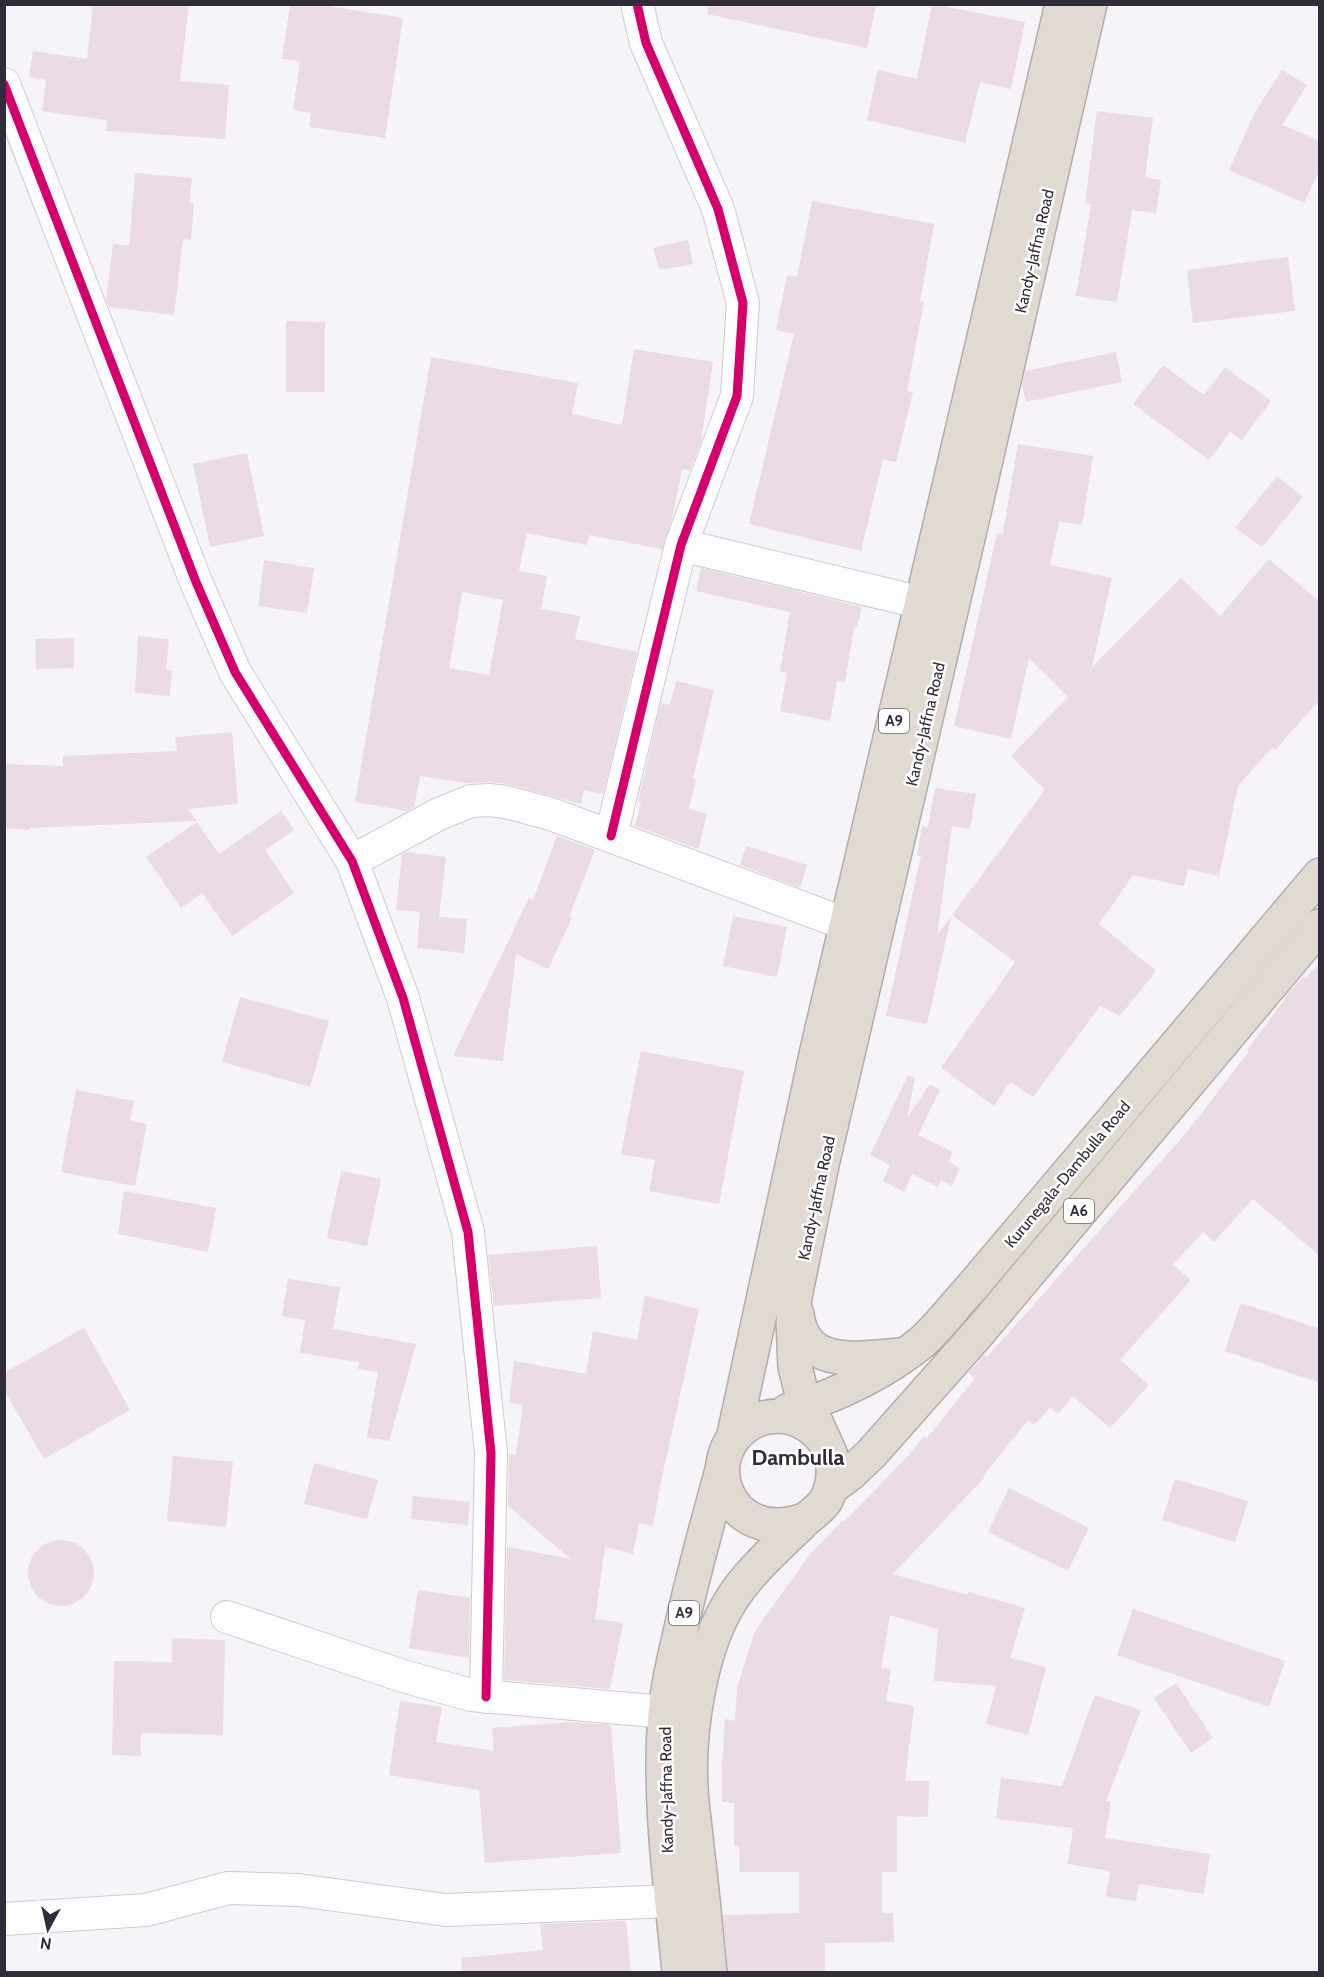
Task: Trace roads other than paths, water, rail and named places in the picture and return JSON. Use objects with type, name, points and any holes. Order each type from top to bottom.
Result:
[{"type":"highway","name":"Kandy-Jaffna Road","points":[[957,518],[1062,4]]},
{"type":"highway","name":"Kandy-Jaffna Road","points":[[825,1442],[807,1405],[795,1367],[793,1320],[795,1297],[936,607],[1090,4]]},
{"type":"highway","name":"Kandy-Jaffna Road","points":[[733,1439],[846,924],[936,607]]},
{"type":"highway","name":"Kurunegala-Dambulla Road","points":[[771,1416],[807,1405],[846,1389],[904,1355],[924,1340],[972,1287],[1213,1000],[1316,886]]},
{"type":"highway","name":"Kurunegala-Dambulla Road","points":[[831,1488],[872,1453],[980,1331],[1239,1019],[1320,926]]},
{"type":"highway","points":[[1213,1000],[1239,1019]]},
{"type":"highway","points":[[795,1297],[802,1335],[813,1347],[823,1353],[837,1358],[904,1355]]},
{"type":"highway","points":[[771,1416],[786,1416],[801,1420],[814,1429],[825,1442],[832,1456],[834,1472],[831,1488],[825,1501],[816,1512],[788,1526],[772,1527],[742,1514],[731,1501],[724,1486],[722,1470],[725,1453],[733,1439],[750,1424],[771,1416]]},
{"type":"highway","name":"Kandy-Jaffna Road","points":[[710,1972],[665,1825],[663,1759],[665,1712],[672,1669],[691,1585],[722,1470]]},
{"type":"highway","name":"Kandy-Jaffna Road","points":[[679,1972],[688,1903],[691,1786],[698,1695],[705,1658],[730,1602],[772,1551],[804,1520]]},
{"type":"street","points":[[611,836],[681,546],[737,396],[743,303],[718,209],[646,43],[637,4]]},
{"type":"street","points":[[4,84],[196,582],[235,672],[352,861],[403,998],[468,1232],[491,1453],[486,1697]]},
{"type":"street","points":[[681,546],[936,607]]},
{"type":"street","points":[[352,861],[439,814],[471,801],[489,800],[526,807],[611,836],[846,924]]},
{"type":"street","points":[[227,1617],[403,1676],[464,1693],[486,1697],[665,1712]]},
{"type":"street","points":[[4,1919],[146,1910],[228,1888],[298,1890],[446,1910],[688,1903]]},
{"type":"district","name":"Dambulla","points":[[798,1457]]}]
